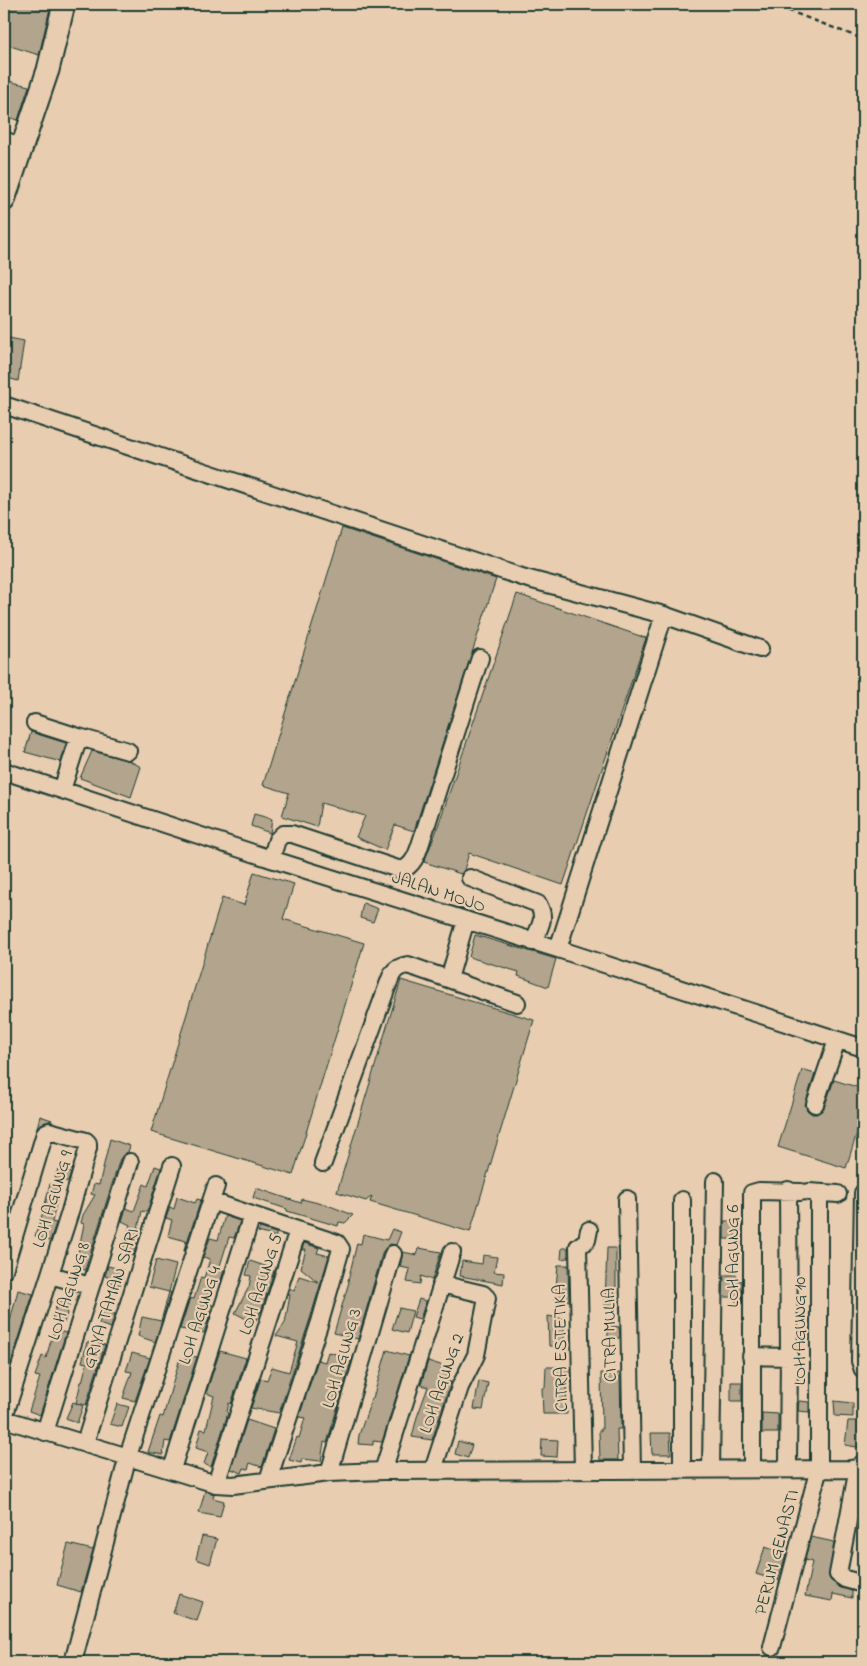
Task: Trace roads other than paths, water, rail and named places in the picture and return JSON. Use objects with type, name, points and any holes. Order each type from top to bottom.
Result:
[{"type":"main road","points":[[4,200],[13,144],[48,70],[64,4]]},
{"type":"street","points":[[4,405],[525,578],[664,615],[760,649]]},
{"type":"street","points":[[558,949],[664,615]]},
{"type":"street","points":[[271,859],[277,840],[283,834],[292,834],[401,870],[408,868],[415,859],[424,833],[480,658]]},
{"type":"street","points":[[35,723],[128,751]]},
{"type":"street","points":[[62,790],[79,737]]},
{"type":"street","name":"JALAN MOJO","points":[[4,771],[271,859],[558,949],[863,1048]]},
{"type":"street","points":[[470,878],[538,904],[543,919],[533,942]]},
{"type":"street","points":[[449,979],[466,920]]},
{"type":"street","points":[[323,1163],[392,972],[397,967],[408,965],[517,1003]]},
{"type":"street","points":[[815,1104],[837,1040]]},
{"type":"street","name":"LOH AGUNG 9","points":[[4,1270],[45,1133],[49,1131],[86,1141],[88,1145],[69,1215],[4,1418]]},
{"type":"street","name":"LOH AGUNG 8","points":[[45,1432],[130,1162]]},
{"type":"street","name":"GRIYA TAMAN SARI","points":[[85,1443],[172,1166]]},
{"type":"street","points":[[711,1470],[715,1181]]},
{"type":"street","name":"LOH AGUNG 6","points":[[752,1469],[752,1193],[759,1190],[804,1192]]},
{"type":"street","points":[[788,1461],[789,1357],[804,1192],[863,1193],[863,1285],[860,1361],[863,1370]]},
{"type":"street","name":"LOH AGUNG 10","points":[[804,1192],[819,1468]]},
{"type":"street","name":"LOH AGUNG 4","points":[[73,1662],[128,1456],[213,1194],[252,1215],[172,1469]]},
{"type":"street","name":"CITRA MULIA","points":[[627,1200],[632,1469]]},
{"type":"street","points":[[682,1200],[682,1469]]},
{"type":"street","points":[[252,1215],[298,1230]]},
{"type":"street","name":"LOH AGUNG 5","points":[[216,1484],[298,1230],[336,1243],[341,1249],[320,1322],[268,1480]]},
{"type":"street","name":"CITRA ESTETIKA","points":[[583,1469],[578,1247],[586,1240],[589,1230]]},
{"type":"street","name":"LOH AGUNG 2","points":[[383,1471],[452,1252]]},
{"type":"street","name":"LOH AGUNG 3","points":[[329,1474],[393,1254]]},
{"type":"street","points":[[50,1275],[90,1286]]},
{"type":"street","name":"LOH AGUNG 2","points":[[433,1470],[460,1387],[476,1355],[487,1298],[479,1292],[441,1284]]},
{"type":"street","points":[[751,1356],[789,1357]]},
{"type":"street","points":[[4,1418],[216,1484],[233,1485],[329,1474],[383,1471],[819,1468],[851,1470],[861,1466]]},
{"type":"street","points":[[861,1466],[838,1574],[844,1579],[863,1584]]},
{"type":"street","name":"PERUM GENASTI","points":[[772,1646],[794,1556],[819,1468]]}]
